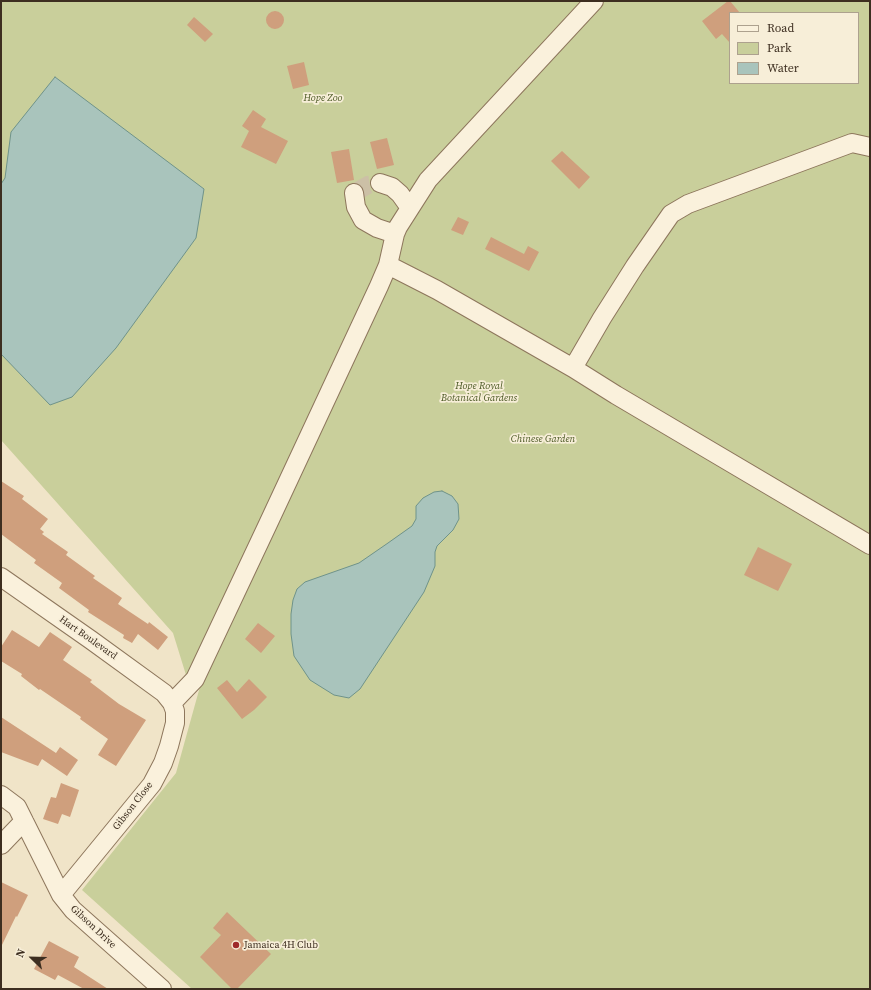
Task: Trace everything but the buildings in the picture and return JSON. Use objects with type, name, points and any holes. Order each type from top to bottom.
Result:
[{"type":"street","points":[[172,703],[195,679],[272,517],[388,265],[395,234],[410,208],[428,180],[594,1]]},
{"type":"street","points":[[573,368],[610,305],[671,214],[688,204],[852,143],[870,147]]},
{"type":"street","points":[[380,183],[392,187],[400,194],[410,208]]},
{"type":"street","points":[[354,192],[356,207],[363,220],[377,228],[395,234]]},
{"type":"street","points":[[388,265],[437,290],[573,368],[870,545]]},
{"type":"street","name":"Hart Boulevard","points":[[1,577],[164,693],[172,703]]},
{"type":"street","name":"Gibson Close","points":[[61,895],[152,784],[163,763],[175,722],[175,712],[172,703]]},
{"type":"street","name":"Gibson Drive","points":[[1,795],[17,807],[61,895],[73,910],[162,989]]},
{"type":"street","points":[[1,845],[24,821]]},
{"type":"green space","name":"Hope Royal Botanical Gardens","points":[[1,1],[870,1],[870,989],[192,989],[82,890],[176,773],[201,683],[186,675],[173,633],[1,440]]},
{"type":"water","points":[[55,77],[204,189],[196,238],[116,348],[72,397],[50,405],[1,354],[1,184],[5,178],[11,132]]},
{"type":"water","points":[[442,491],[452,496],[458,504],[459,519],[453,530],[437,546],[435,552],[435,566],[424,592],[360,689],[349,698],[334,695],[310,680],[294,656],[291,634],[291,614],[293,600],[297,589],[305,582],[359,563],[412,526],[416,519],[416,506],[423,498],[434,492]]},
{"type":"tunnel","points":[[354,193],[368,185],[380,183]]},
{"type":"place","name":"Jamaica 4H Club","points":[[236,945]]},
{"type":"park label","name":"Hope Zoo","points":[[323,98]]},
{"type":"park label","name":"Chinese Garden","points":[[543,439]]}]
